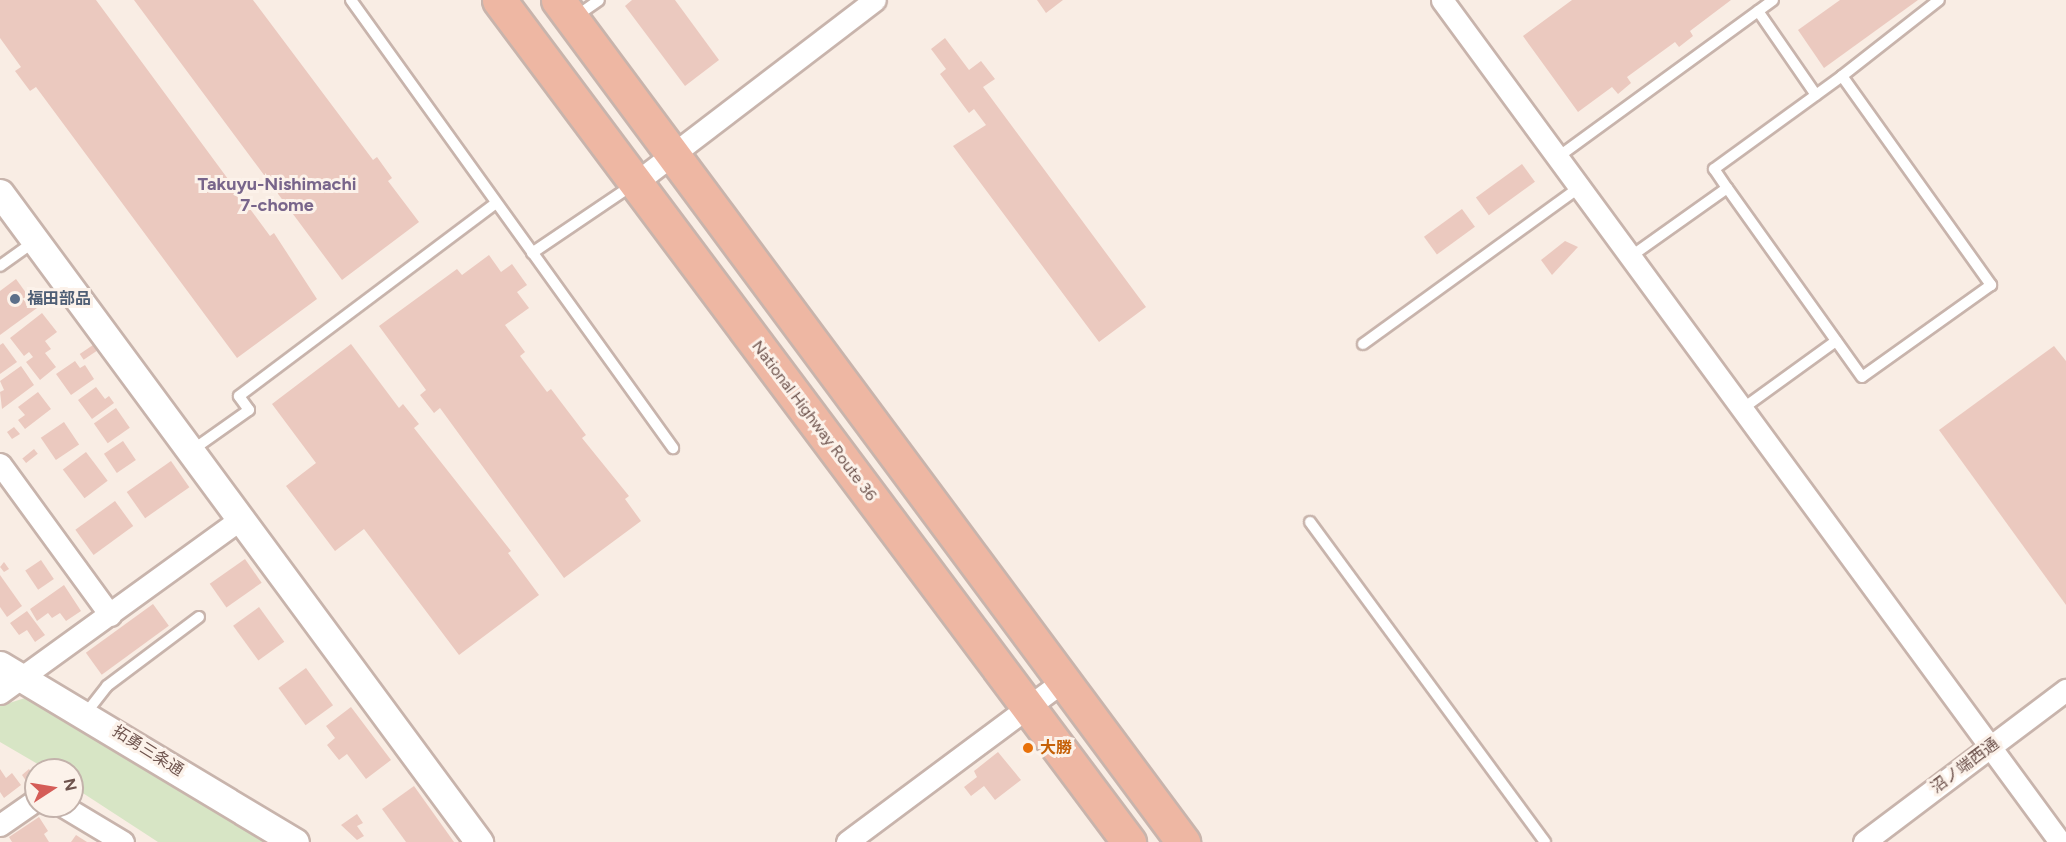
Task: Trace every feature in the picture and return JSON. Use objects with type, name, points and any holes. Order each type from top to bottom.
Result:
[{"type":"highway","name":"National Highway Route 36","points":[[499,0],[634,184],[1031,708],[1129,842]]},
{"type":"highway","points":[[565,10],[1066,679],[1183,842]]},
{"type":"street","points":[[634,184],[875,0]]},
{"type":"street","points":[[1442,0],[2061,842]]},
{"type":"street","points":[[0,193],[479,842]]},
{"type":"street","points":[[0,464],[110,615]]},
{"type":"street","points":[[7,678],[110,615],[240,519]]},
{"type":"street","name":"拓勇三条通","points":[[7,678],[86,713],[295,842]]},
{"type":"street","points":[[847,842],[1031,708],[1066,679]]},
{"type":"street","name":"沼ノ端西通","points":[[1864,842],[2066,690]]},
{"type":"street","points":[[0,825],[24,808]]},
{"type":"street","points":[[83,818],[123,842]]},
{"type":"lane","points":[[351,0],[673,448]]},
{"type":"lane","points":[[565,10],[599,0]]},
{"type":"lane","points":[[1558,158],[1773,0]]},
{"type":"lane","points":[[1842,76],[1991,285],[1862,377],[1714,169],[1842,76],[1939,0]]},
{"type":"lane","points":[[1758,11],[1816,95]]},
{"type":"lane","points":[[532,253],[634,184]]},
{"type":"lane","points":[[1364,344],[1580,187]]},
{"type":"lane","points":[[1630,257],[1727,188]]},
{"type":"lane","points":[[191,451],[249,410],[239,396],[496,202]]},
{"type":"lane","points":[[0,266],[35,241]]},
{"type":"lane","points":[[1742,409],[1836,341]]},
{"type":"lane","points":[[1310,522],[1545,842]]},
{"type":"lane","points":[[86,713],[106,686],[200,617]]},
{"type":"green space","points":[[25,698],[270,842],[158,842],[84,794],[84,758],[27,758],[0,742],[0,706]]},
{"type":"building","points":[[0,0],[96,0],[270,236],[274,233],[317,299],[237,358],[36,87],[30,91],[15,71],[21,67],[0,38]]},
{"type":"building","points":[[134,0],[253,0],[373,160],[377,157],[392,178],[388,181],[419,222],[342,280]]},
{"type":"building","points":[[632,0],[675,0],[719,60],[685,86],[625,6]]},
{"type":"building","points":[[1037,0],[1063,0],[1046,13]]},
{"type":"building","points":[[1572,0],[1731,0],[1690,31],[1693,36],[1679,47],[1675,42],[1627,77],[1631,83],[1618,94],[1612,87],[1578,112],[1523,36]]},
{"type":"building","points":[[1840,0],[1918,0],[1824,68],[1798,30]]},
{"type":"building","points":[[945,38],[969,70],[981,61],[995,79],[983,87],[1146,307],[1099,342],[953,146],[986,125],[974,109],[969,113],[940,74],[946,69],[931,49]]},
{"type":"building","points":[[1522,164],[1535,182],[1489,215],[1476,198]]},
{"type":"building","points":[[1462,209],[1475,227],[1437,254],[1424,237]]},
{"type":"building","points":[[1565,241],[1578,247],[1552,275],[1541,260]]},
{"type":"building","points":[[489,255],[501,272],[512,264],[527,285],[517,292],[529,308],[505,325],[525,352],[520,356],[547,392],[551,389],[586,435],[582,438],[629,496],[625,499],[641,521],[564,578],[440,408],[434,413],[420,395],[426,390],[379,326],[457,269],[462,275]]},
{"type":"building","name":"福田部品","points":[[16,279],[37,308],[0,335],[0,291]]},
{"type":"building","points":[[42,313],[57,332],[45,341],[51,349],[45,353],[56,367],[40,380],[26,362],[33,357],[29,352],[24,356],[10,338]]},
{"type":"building","points":[[3,343],[17,362],[0,374],[0,345]]},
{"type":"building","points":[[351,344],[399,408],[403,404],[419,424],[414,428],[511,551],[508,553],[539,595],[459,655],[364,529],[335,551],[286,486],[316,463],[272,404]]},
{"type":"building","points":[[93,345],[97,351],[84,360],[80,354]]},
{"type":"building","points":[[2054,346],[2066,361],[2066,605],[1939,430]]},
{"type":"building","points":[[75,361],[80,368],[85,365],[94,379],[71,395],[56,374]]},
{"type":"building","points":[[21,366],[34,385],[2,409],[0,392],[4,390],[0,381]]},
{"type":"building","points":[[96,387],[105,399],[109,396],[114,403],[92,419],[78,400]]},
{"type":"building","points":[[38,392],[51,409],[25,429],[18,420],[25,415],[18,407]]},
{"type":"building","points":[[116,408],[130,428],[108,443],[94,423]]},
{"type":"building","points":[[64,422],[79,444],[56,460],[41,438]]},
{"type":"building","points":[[14,427],[20,434],[12,439],[7,432]]},
{"type":"building","points":[[123,441],[136,460],[117,473],[104,454]]},
{"type":"building","points":[[34,449],[38,454],[26,463],[22,458]]},
{"type":"building","points":[[86,452],[108,481],[85,498],[63,469]]},
{"type":"building","points":[[171,461],[189,487],[145,518],[127,492]]},
{"type":"building","points":[[115,501],[133,526],[94,555],[75,530]]},
{"type":"building","points":[[245,559],[262,583],[226,607],[210,584]]},
{"type":"building","points":[[41,560],[54,579],[38,590],[25,571]]},
{"type":"building","points":[[4,562],[9,569],[4,572],[0,567]]},
{"type":"building","points":[[0,575],[22,606],[7,617],[0,607]]},
{"type":"building","points":[[64,585],[81,611],[66,621],[60,613],[52,618],[48,613],[37,621],[30,609]]},
{"type":"building","points":[[153,604],[169,626],[102,675],[86,653]]},
{"type":"building","points":[[259,607],[284,642],[258,661],[233,626]]},
{"type":"building","points":[[27,611],[45,635],[35,642],[27,630],[19,635],[10,623]]},
{"type":"building","points":[[306,668],[333,705],[306,725],[278,688]]},
{"type":"building","points":[[351,707],[391,760],[366,779],[347,754],[339,760],[327,745],[335,738],[326,726]]},
{"type":"building","points":[[998,752],[1021,780],[995,800],[984,786],[971,796],[964,787],[977,777],[974,771]]},
{"type":"building","points":[[0,769],[6,778],[12,773],[21,785],[4,798],[0,792]]},
{"type":"building","points":[[414,786],[454,842],[406,842],[382,809]]},
{"type":"building","points":[[357,814],[363,823],[357,826],[364,836],[357,840],[341,825]]},
{"type":"building","points":[[40,818],[48,831],[44,834],[49,842],[12,842],[9,837]]},
{"type":"building","points":[[76,835],[87,842],[71,842]]},
{"type":"place","name":"福田部品","points":[[15,299]]},
{"type":"place","name":"大勝","points":[[1028,748]]},
{"type":"district","name":"Takuyu-Nishimachi 7-chome","points":[[277,195]]}]
